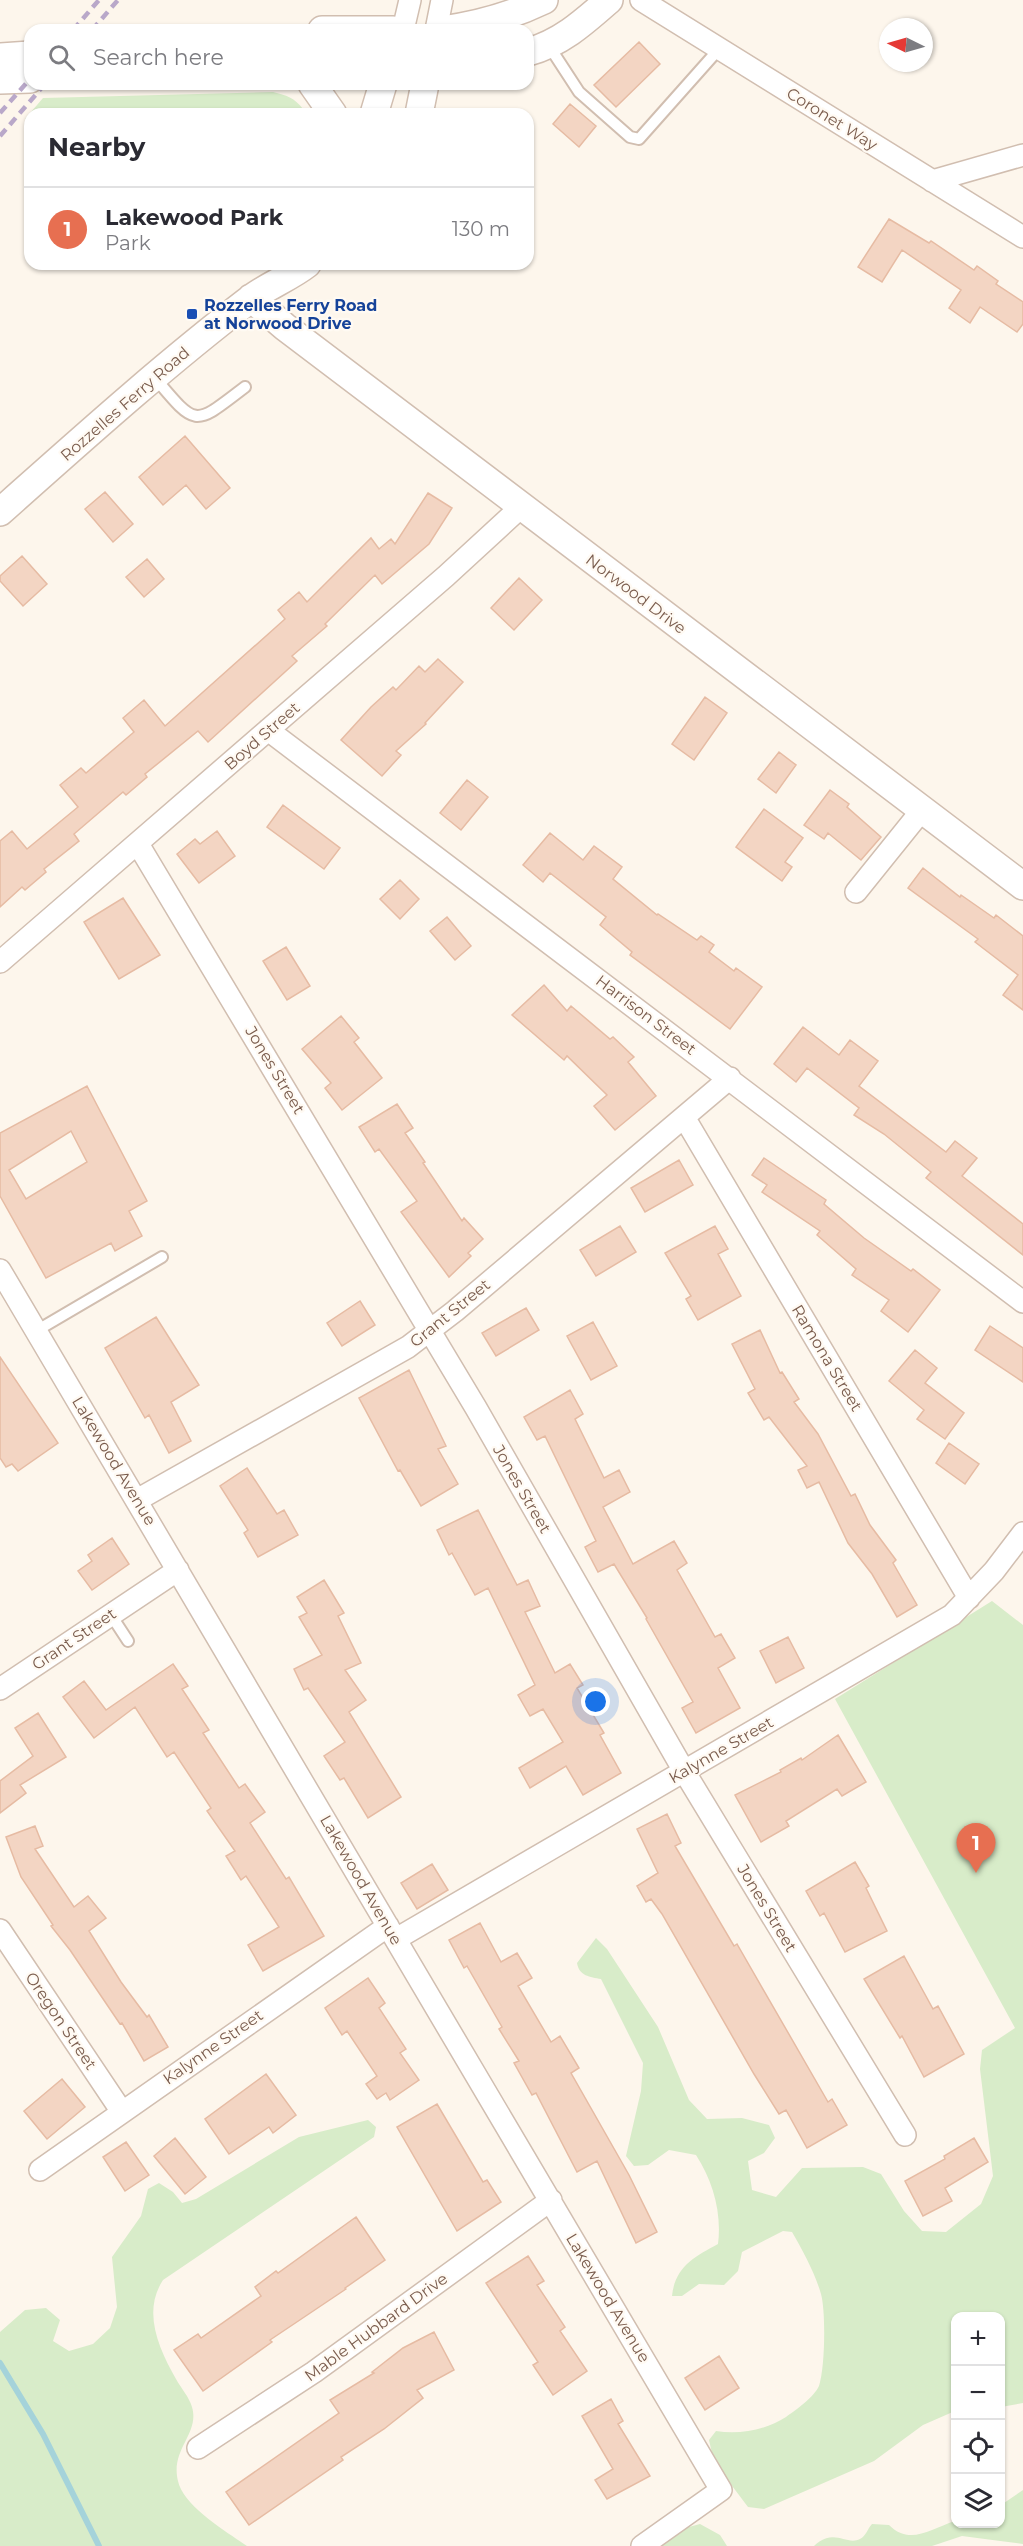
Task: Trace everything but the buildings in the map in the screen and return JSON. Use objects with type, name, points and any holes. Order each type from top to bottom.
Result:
[{"type":"street","points":[[404,24],[410,0]]},
{"type":"street","points":[[437,24],[442,0]]},
{"type":"street","points":[[480,24],[519,12],[544,0]]},
{"type":"street","points":[[538,49],[583,23],[609,0]]},
{"type":"street","name":"Coronet Way","points":[[641,0],[1023,237]]},
{"type":"street","points":[[0,57],[24,55]]},
{"type":"street","points":[[0,80],[24,79]]},
{"type":"street","points":[[316,90],[329,108]]},
{"type":"street","points":[[376,108],[381,90]]},
{"type":"street","points":[[420,108],[424,90]]},
{"type":"street","points":[[932,181],[1023,155]]},
{"type":"street","points":[[251,298],[269,270]]},
{"type":"street","points":[[251,298],[300,270]]},
{"type":"street","name":"Rozzelles Ferry Road","points":[[0,512],[251,298]]},
{"type":"street","name":"Norwood Drive","points":[[251,298],[285,327],[521,507],[1023,886]]},
{"type":"street","name":"Boyd Street","points":[[0,962],[446,576],[521,507]]},
{"type":"street","name":"Harrison Street","points":[[268,730],[1023,1302]]},
{"type":"street","points":[[856,892],[922,810]]},
{"type":"street","name":"Jones Street","points":[[138,844],[430,1331],[684,1771],[904,2134]]},
{"type":"street","name":"Grant Street","points":[[137,1500],[408,1347],[430,1331],[730,1078]]},
{"type":"street","name":"Ramona Street","points":[[684,1117],[969,1598]]},
{"type":"street","name":"Lakewood Avenue","points":[[0,1270],[721,2490],[642,2546]]},
{"type":"street","name":"Kalynne Street","points":[[39,2170],[392,1932],[684,1771],[952,1615],[1023,1533]]},
{"type":"street","name":"Grant Street","points":[[0,1689],[178,1570]]},
{"type":"street","name":"Oregon Street","points":[[0,1930],[122,2112]]},
{"type":"street","name":"Mable Hubbard Drive","points":[[198,2448],[314,2372],[550,2200]]},
{"type":"lane","points":[[538,49],[579,92],[630,137],[639,139],[719,49]]},
{"type":"lane","points":[[155,378],[183,411],[196,417],[208,416],[245,387]]},
{"type":"lane","points":[[36,1331],[162,1257]]},
{"type":"lane","points":[[111,1615],[128,1641]]},
{"type":"green space","points":[[273,92],[297,102],[302,108],[34,108],[43,98]]},
{"type":"green space","points":[[992,1601],[1023,1625],[1023,2403],[1005,2406],[1005,2312],[951,2312],[951,2413],[923,2425],[874,2461],[764,2509],[748,2507],[714,2462],[709,2440],[716,2431],[752,2430],[770,2425],[800,2407],[817,2390],[824,2354],[824,2313],[821,2294],[812,2270],[792,2232],[783,2231],[742,2252],[738,2271],[724,2285],[699,2284],[682,2296],[672,2296],[677,2277],[687,2264],[718,2244],[719,2221],[715,2198],[696,2155],[669,2150],[648,2165],[634,2166],[626,2156],[641,2091],[643,2063],[601,1979],[580,1971],[577,1963],[596,1938],[607,1949],[658,2027],[689,2100],[707,2119],[742,2118],[769,2125],[775,2138],[764,2153],[748,2161],[752,2190],[776,2197],[802,2168],[863,2167],[881,2174],[904,2211],[922,2231],[946,2232],[981,2204],[993,2176],[980,2069],[982,2050],[1015,2028],[835,1699]]},
{"type":"green space","points":[[368,2120],[376,2127],[374,2137],[163,2280],[157,2292],[153,2317],[155,2330],[164,2355],[192,2407],[192,2425],[178,2460],[178,2481],[188,2500],[197,2509],[247,2546],[0,2546],[0,2332],[25,2310],[46,2308],[60,2320],[53,2341],[69,2351],[93,2344],[110,2328],[117,2307],[112,2257],[141,2216],[148,2189],[159,2183],[173,2192],[182,2203],[196,2199],[299,2137]]},
{"type":"green space","points":[[1023,2490],[1023,2544],[962,2536],[932,2546],[814,2546],[834,2537],[855,2541],[864,2536],[872,2524],[889,2525],[897,2531],[913,2535],[951,2523],[951,2528],[1005,2528],[1005,2502]]},
{"type":"green space","points":[[700,2524],[720,2535],[727,2546],[656,2546],[678,2530]]},
{"type":"waterway","points":[[0,2363],[43,2434],[99,2546]]},
{"type":"railway","points":[[78,24],[99,0]]},
{"type":"railway","points":[[97,24],[118,0]]},
{"type":"railway","points":[[0,113],[24,86]]},
{"type":"railway","points":[[24,108],[40,90]]},
{"type":"railway","points":[[0,136],[24,108]]},
{"type":"place","name":"Rozzelles Ferry Road at Norwood Drive","points":[[192,314]]},
{"type":"place","name":"Lakewood Park","points":[[976,1873]]}]
